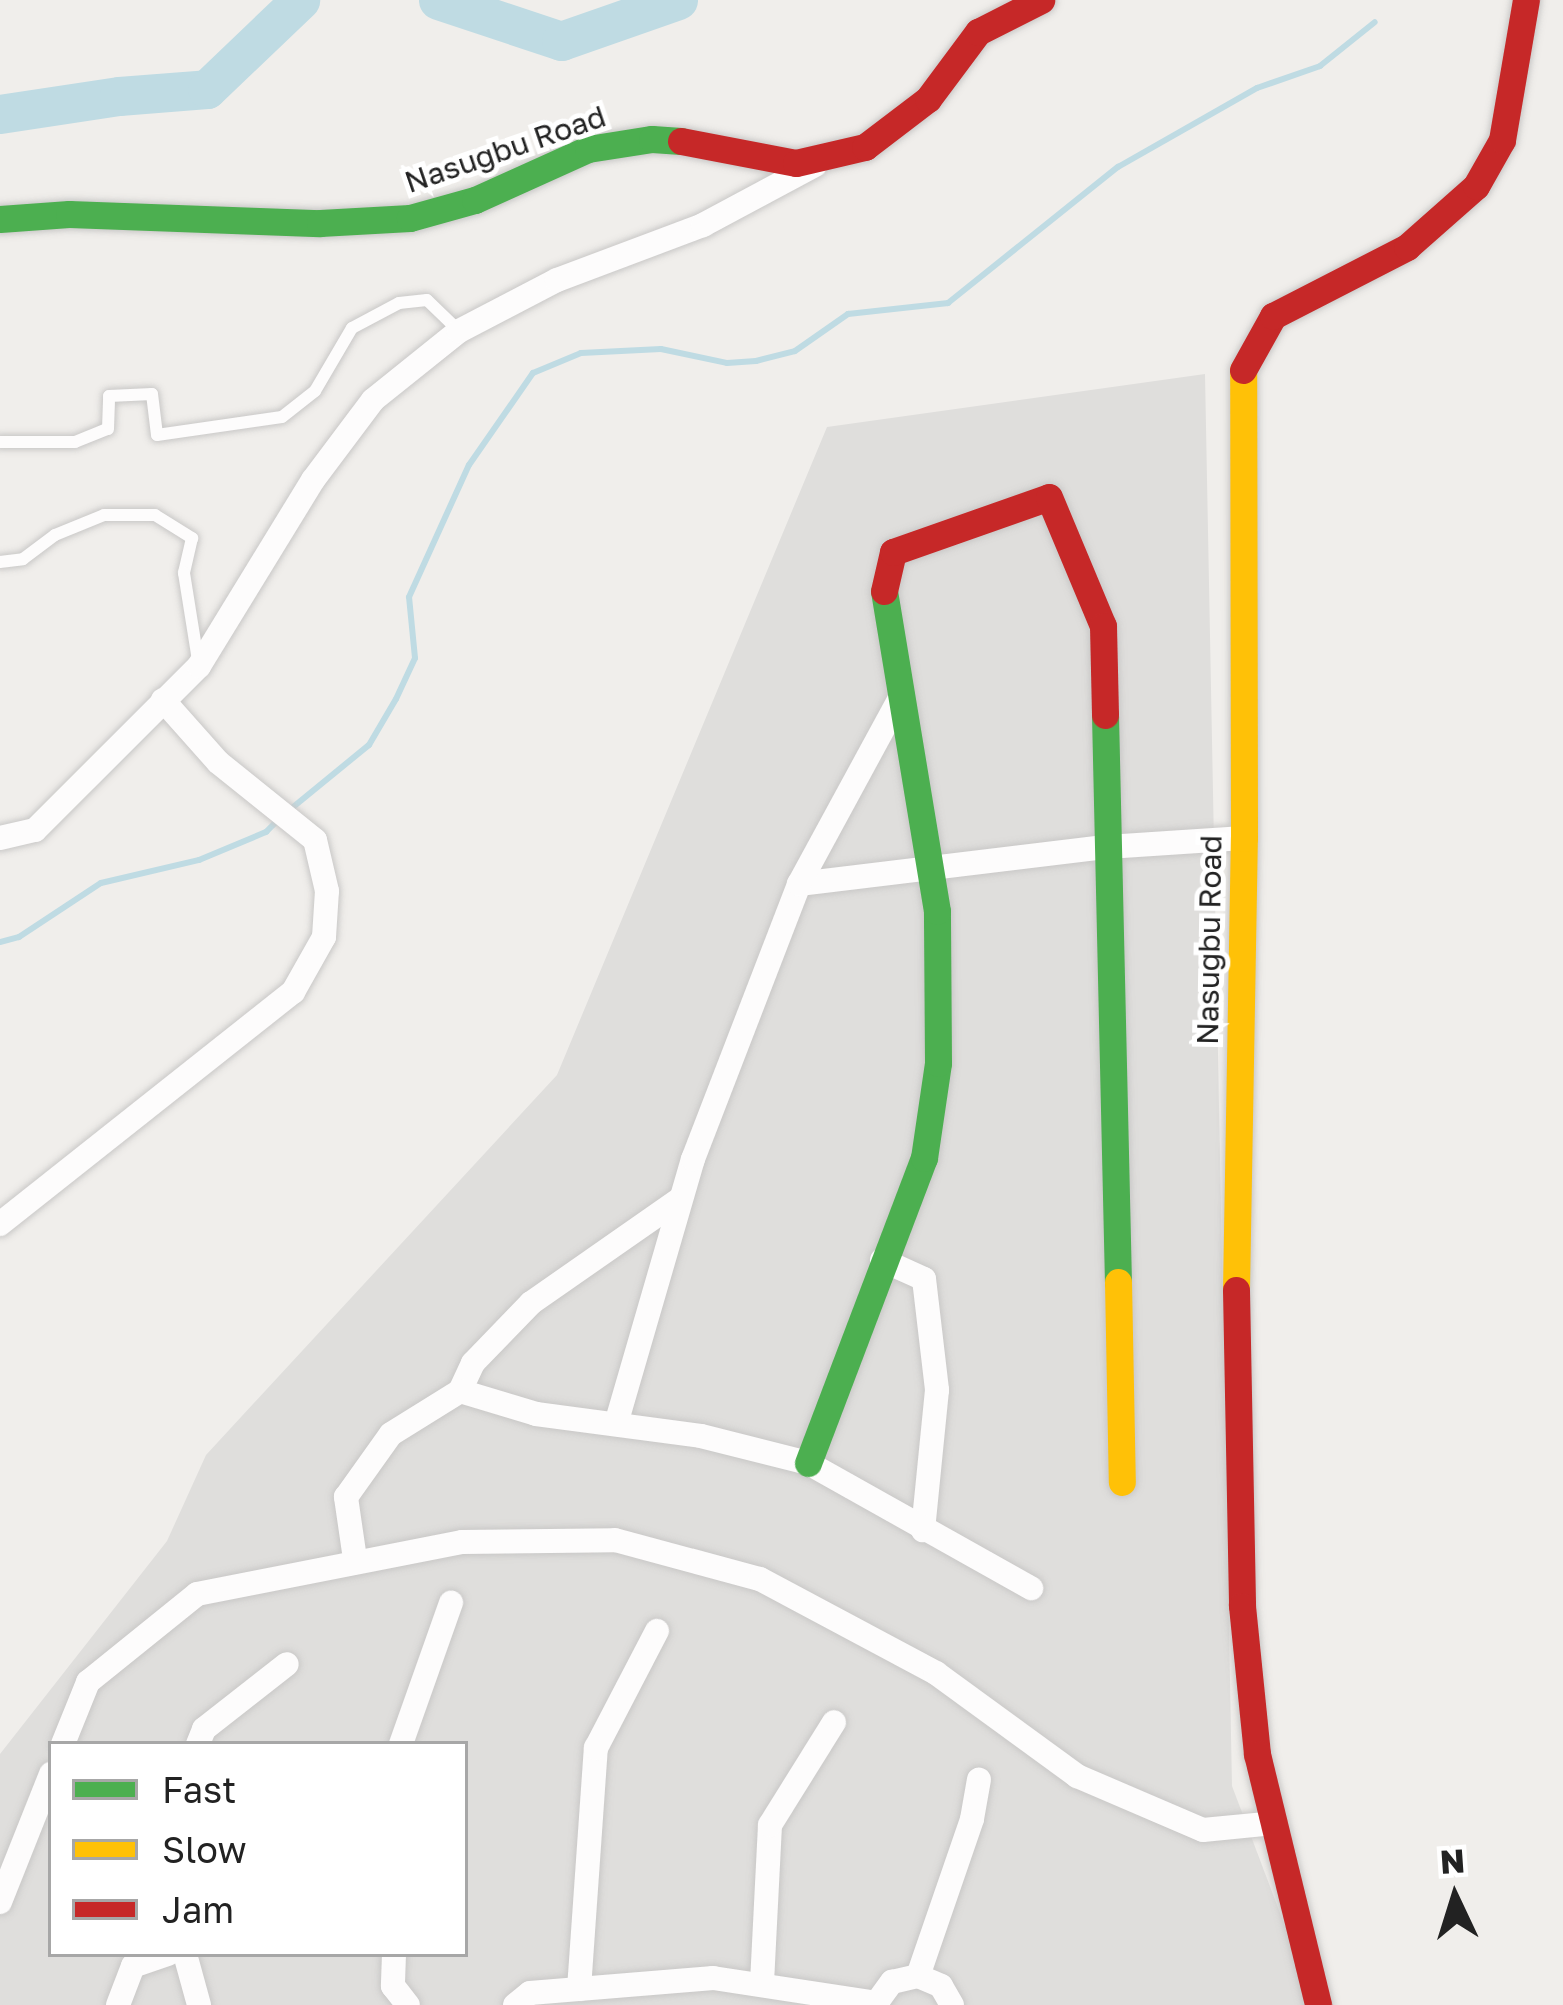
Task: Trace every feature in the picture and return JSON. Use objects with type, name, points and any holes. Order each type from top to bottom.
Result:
[{"type":"main road","name":"Nasugbu Road","points":[[0,219],[69,214],[320,224],[422,217],[475,200],[588,148],[652,139],[693,142],[796,163],[823,160],[865,147],[890,130],[928,99],[978,32],[1041,0]]},
{"type":"main road","name":"Nasugbu Road","points":[[1318,2005],[1249,1702],[1242,1606],[1236,1279],[1244,838],[1236,407],[1246,357],[1273,316],[1290,302],[1407,247],[1476,186],[1502,140],[1526,0]]},
{"type":"main road","points":[[808,1463],[882,1260],[925,1158],[938,1063],[937,911],[883,594],[893,552],[1049,497],[1103,626],[1122,1482]]},
{"type":"street","points":[[0,838],[35,830],[199,665],[313,480],[373,400],[460,332],[556,280],[704,225],[823,160]]},
{"type":"street","points":[[616,1424],[680,1199],[800,884],[902,696]]},
{"type":"street","points":[[0,1224],[293,992],[324,937],[328,891],[315,840],[218,763],[163,700]]},
{"type":"street","points":[[800,884],[1107,847],[1244,838]]},
{"type":"street","points":[[355,1559],[346,1497],[391,1434],[460,1391],[473,1363],[531,1303],[680,1199]]},
{"type":"street","points":[[882,1260],[924,1280],[937,1390],[923,1530]]},
{"type":"street","points":[[460,1391],[536,1414],[701,1436],[808,1463],[1031,1588]]},
{"type":"street","points":[[64,1741],[88,1682],[196,1594],[355,1559],[462,1542],[615,1540],[760,1580],[936,1673],[1077,1776],[1204,1830],[1274,1822]]},
{"type":"street","points":[[402,1741],[452,1604]]},
{"type":"street","points":[[579,1989],[596,1748],[657,1631]]},
{"type":"street","points":[[199,1741],[204,1729],[287,1664]]},
{"type":"street","points":[[762,1983],[770,1825],[834,1722]]},
{"type":"street","points":[[918,1976],[980,1780]]},
{"type":"street","points":[[0,1902],[48,1782]]},
{"type":"street","points":[[186,1957],[200,2005]]},
{"type":"street","points":[[394,1957],[393,1987],[408,2005]]},
{"type":"street","points":[[118,2005],[134,1960]]},
{"type":"street","points":[[515,2005],[530,1993],[713,1978],[875,2004],[892,1982],[918,1976],[941,1986],[952,2005]]},
{"type":"lane","points":[[0,442],[75,442],[108,429],[109,397],[152,394],[157,435],[282,417],[315,391],[352,328],[399,303],[427,300],[460,332]]},
{"type":"lane","points":[[0,562],[23,559],[55,536],[104,515],[155,515],[192,538],[184,573],[199,665]]},
{"type":"shaded area","points":[[1205,374],[1232,1786],[1294,1950],[1304,2005],[0,2005],[0,1754],[167,1541],[206,1455],[557,1075],[827,427]]},
{"type":"waterway","points":[[0,114],[119,96],[207,89],[300,0]]},
{"type":"waterway","points":[[438,0],[561,41],[678,0]]},
{"type":"waterway","points":[[287,812],[369,745],[396,699],[415,658],[409,597],[469,465],[533,373],[581,353],[661,349],[727,363],[756,361],[795,351],[848,314],[948,303],[1118,167],[1257,88],[1320,66],[1375,22]]},
{"type":"waterway","points":[[0,942],[19,937],[101,883],[199,860],[266,832],[277,821]]},
{"type":"traffic: fast","points":[[0,219],[69,214],[320,223],[410,218],[475,200],[588,149],[652,139],[681,141]]},
{"type":"traffic: fast","points":[[808,1463],[924,1158],[938,1063],[937,911],[884,591]]},
{"type":"traffic: fast","points":[[1105,715],[1118,1282]]},
{"type":"traffic: slow","points":[[1236,1290],[1244,838],[1243,370]]},
{"type":"traffic: slow","points":[[1118,1282],[1122,1482]]},
{"type":"traffic: jam","points":[[681,141],[796,163],[865,147],[928,99],[978,32],[1041,0]]},
{"type":"traffic: jam","points":[[1243,370],[1273,316],[1407,247],[1476,186],[1502,140],[1526,0]]},
{"type":"traffic: jam","points":[[884,591],[893,552],[1049,497],[1103,626],[1105,715]]},
{"type":"traffic: jam","points":[[1236,1290],[1242,1606],[1257,1754],[1318,2005]]}]
